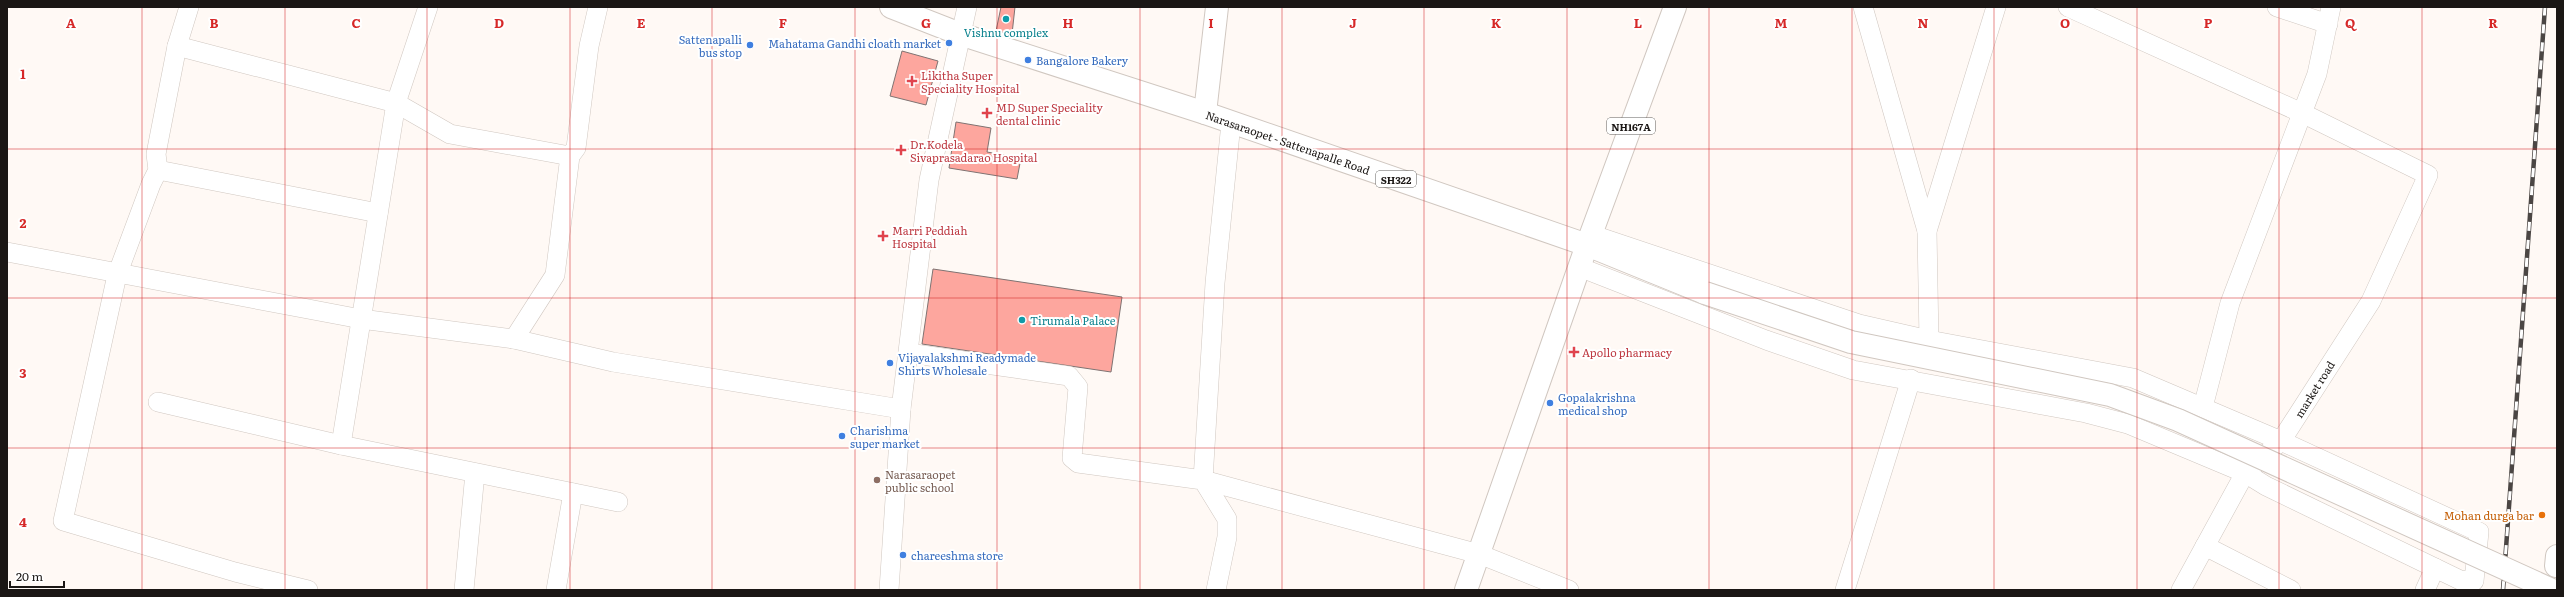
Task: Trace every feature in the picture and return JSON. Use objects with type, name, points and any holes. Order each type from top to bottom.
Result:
[{"type":"main road","name":"Narasaraopet - Sattenapalle Road","points":[[891,7],[960,34],[1588,239],[1705,293],[1851,342],[2110,395],[2178,420],[2553,590]]},
{"type":"main road","points":[[1205,114],[1217,7]]},
{"type":"main road","name":"NH167A","points":[[1466,590],[1588,239],[1675,7]]},
{"type":"street","points":[[189,7],[177,46],[156,154],[158,170],[151,184],[117,275],[63,521],[235,572],[308,590]]},
{"type":"street","points":[[341,445],[396,103],[428,7]]},
{"type":"street","points":[[514,339],[555,275],[570,156],[576,148],[589,46],[598,7]]},
{"type":"street","points":[[889,590],[901,409],[929,180],[967,7]]},
{"type":"street","points":[[1863,7],[1927,231],[1930,340]]},
{"type":"street","points":[[1927,231],[1996,7]]},
{"type":"street","points":[[2068,7],[2302,113]]},
{"type":"street","points":[[2203,407],[2230,303],[2317,74],[2330,15],[2277,7]]},
{"type":"street","points":[[177,46],[396,103],[450,134],[570,156]]},
{"type":"street","name":"market road","points":[[2181,590],[2245,473],[2281,442],[2371,301],[2428,175],[2302,113]]},
{"type":"street","points":[[1216,590],[1227,536],[1227,519],[1203,480],[1215,283],[1231,123]]},
{"type":"street","points":[[158,170],[378,213]]},
{"type":"street","points":[[1578,267],[1766,340],[1853,370],[1911,379],[2086,413],[2121,422],[2245,473],[2266,486],[2460,580],[2474,581],[2479,532],[2203,407],[2132,378],[1930,340],[1859,324],[1588,239]]},
{"type":"street","points":[[7,252],[117,275],[361,319],[514,339],[613,362],[901,409]]},
{"type":"street","points":[[908,353],[1069,376],[1078,387],[1072,458],[1078,463],[1203,480],[1479,554],[1569,590]]},
{"type":"street","points":[[1845,590],[1911,379]]},
{"type":"street","points":[[158,402],[341,445],[618,502]]},
{"type":"street","points":[[464,590],[475,473]]},
{"type":"street","points":[[556,590],[573,493]]},
{"type":"street","points":[[2205,546],[2291,590]]},
{"type":"street","points":[[2553,590],[2557,563]]},
{"type":"street","points":[[2425,590],[2435,568]]},
{"type":"building","name":"Vishnu complex","points":[[1001,7],[1015,7],[1012,34],[996,31]]},
{"type":"building","points":[[902,51],[938,61],[926,105],[890,96]]},
{"type":"building","points":[[956,122],[991,128],[987,152],[1021,158],[1017,179],[949,168]]},
{"type":"building","name":"Tirumala Palace","points":[[933,269],[1122,297],[1111,372],[922,344]]},
{"type":"railway","points":[[2503,590],[2545,7]]},
{"type":"place","name":"Vishnu complex","points":[[1006,19]]},
{"type":"place","name":"Mahatama Gandhi cloath market","points":[[949,43]]},
{"type":"place","name":"Sattenapalli bus stop","points":[[750,45]]},
{"type":"place","name":"Bangalore Bakery","points":[[1028,60]]},
{"type":"place","name":"Likitha Super Speciality Hospital","points":[[912,81]]},
{"type":"place","name":"MD Super Speciality dental clinic","points":[[987,113]]},
{"type":"place","name":"Dr.Kodela Sivaprasadarao Hospital","points":[[901,150]]},
{"type":"place","name":"Marri Peddiah Hospital","points":[[883,236]]},
{"type":"place","name":"Tirumala Palace","points":[[1022,320]]},
{"type":"place","name":"Apollo pharmacy","points":[[1574,352]]},
{"type":"place","name":"Vijayalakshmi Readymade Shirts Wholesale","points":[[890,363]]},
{"type":"place","name":"Gopalakrishna medical shop","points":[[1550,403]]},
{"type":"place","name":"Charishma super market","points":[[842,436]]},
{"type":"place","name":"Narasaraopet public school","points":[[877,480]]},
{"type":"place","name":"Mohan durga bar","points":[[2542,515]]},
{"type":"place","name":"chareeshma store","points":[[903,555]]}]
